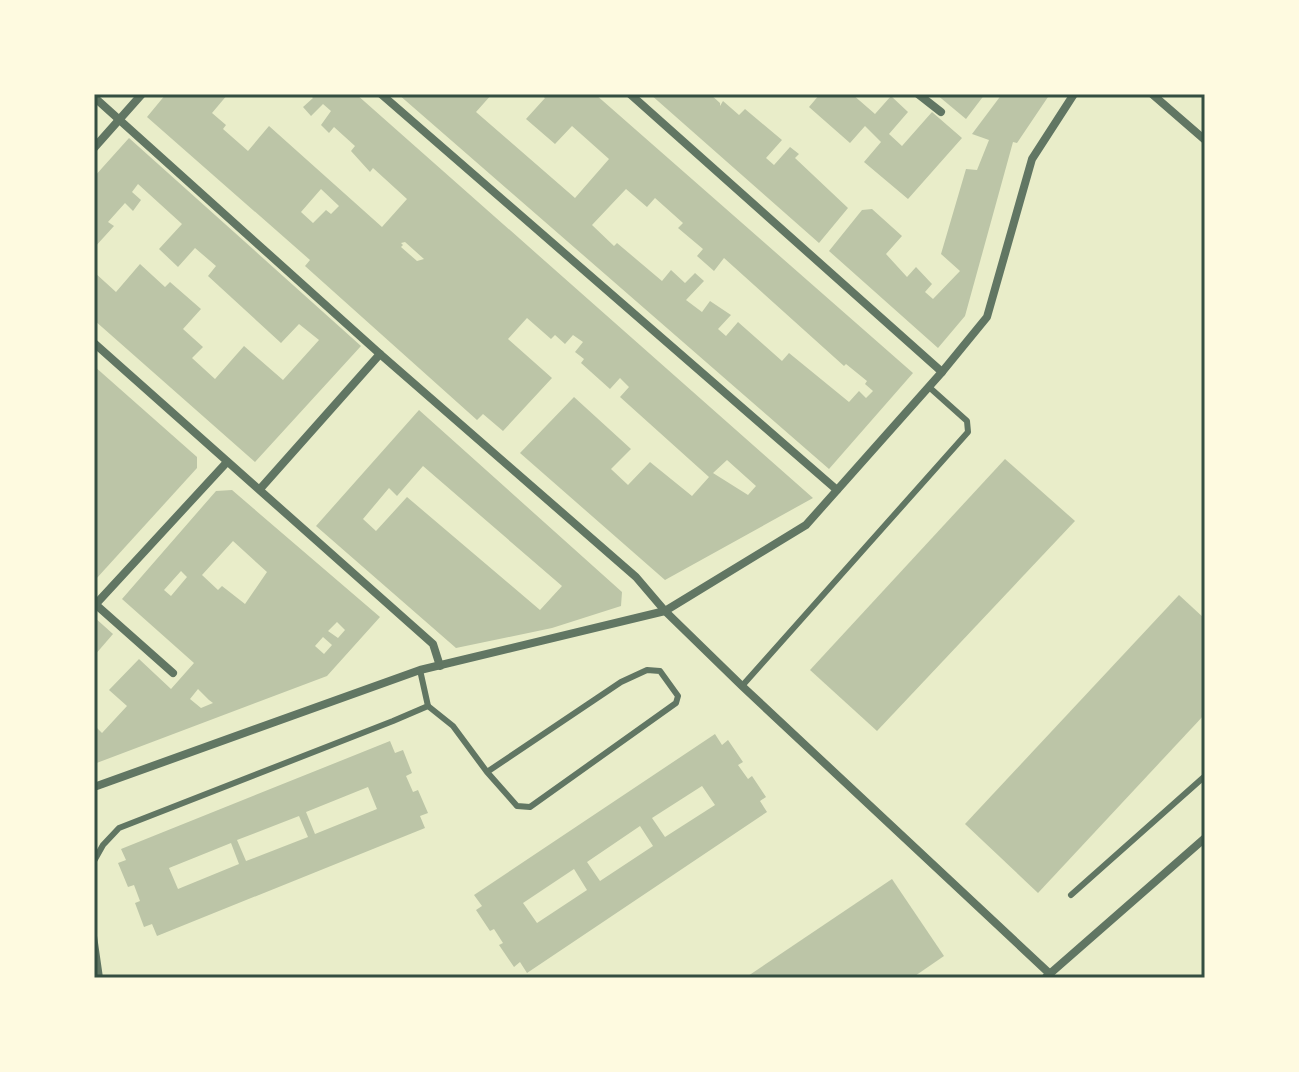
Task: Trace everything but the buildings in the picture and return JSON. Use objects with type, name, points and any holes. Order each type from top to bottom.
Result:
[{"type":"street","points":[[94,148],[142,94]]},
{"type":"street","points":[[381,94],[837,490]]},
{"type":"street","points":[[630,94],[942,372]]},
{"type":"street","points":[[918,94],[941,112]]},
{"type":"street","points":[[94,787],[420,670],[665,611],[806,525],[987,317],[1032,159],[1074,94]]},
{"type":"street","points":[[1152,94],[1205,140]]},
{"type":"street","points":[[94,97],[380,354],[636,577],[665,611],[742,686],[1048,976],[1205,838]]},
{"type":"street","points":[[94,343],[433,644],[440,666]]},
{"type":"street","points":[[260,489],[380,354]]},
{"type":"street","points":[[173,673],[95,604],[227,462]]},
{"type":"lane","points":[[742,686],[968,432],[967,421],[929,387]]},
{"type":"lane","points":[[420,670],[428,706],[453,726],[487,772],[517,806],[530,807],[676,703],[678,696],[660,671],[647,670],[621,682],[487,772]]},
{"type":"lane","points":[[94,861],[103,845],[119,828],[428,706]]},
{"type":"lane","points":[[1071,895],[1205,776]]},
{"type":"lane","points":[[94,936],[100,978]]}]
